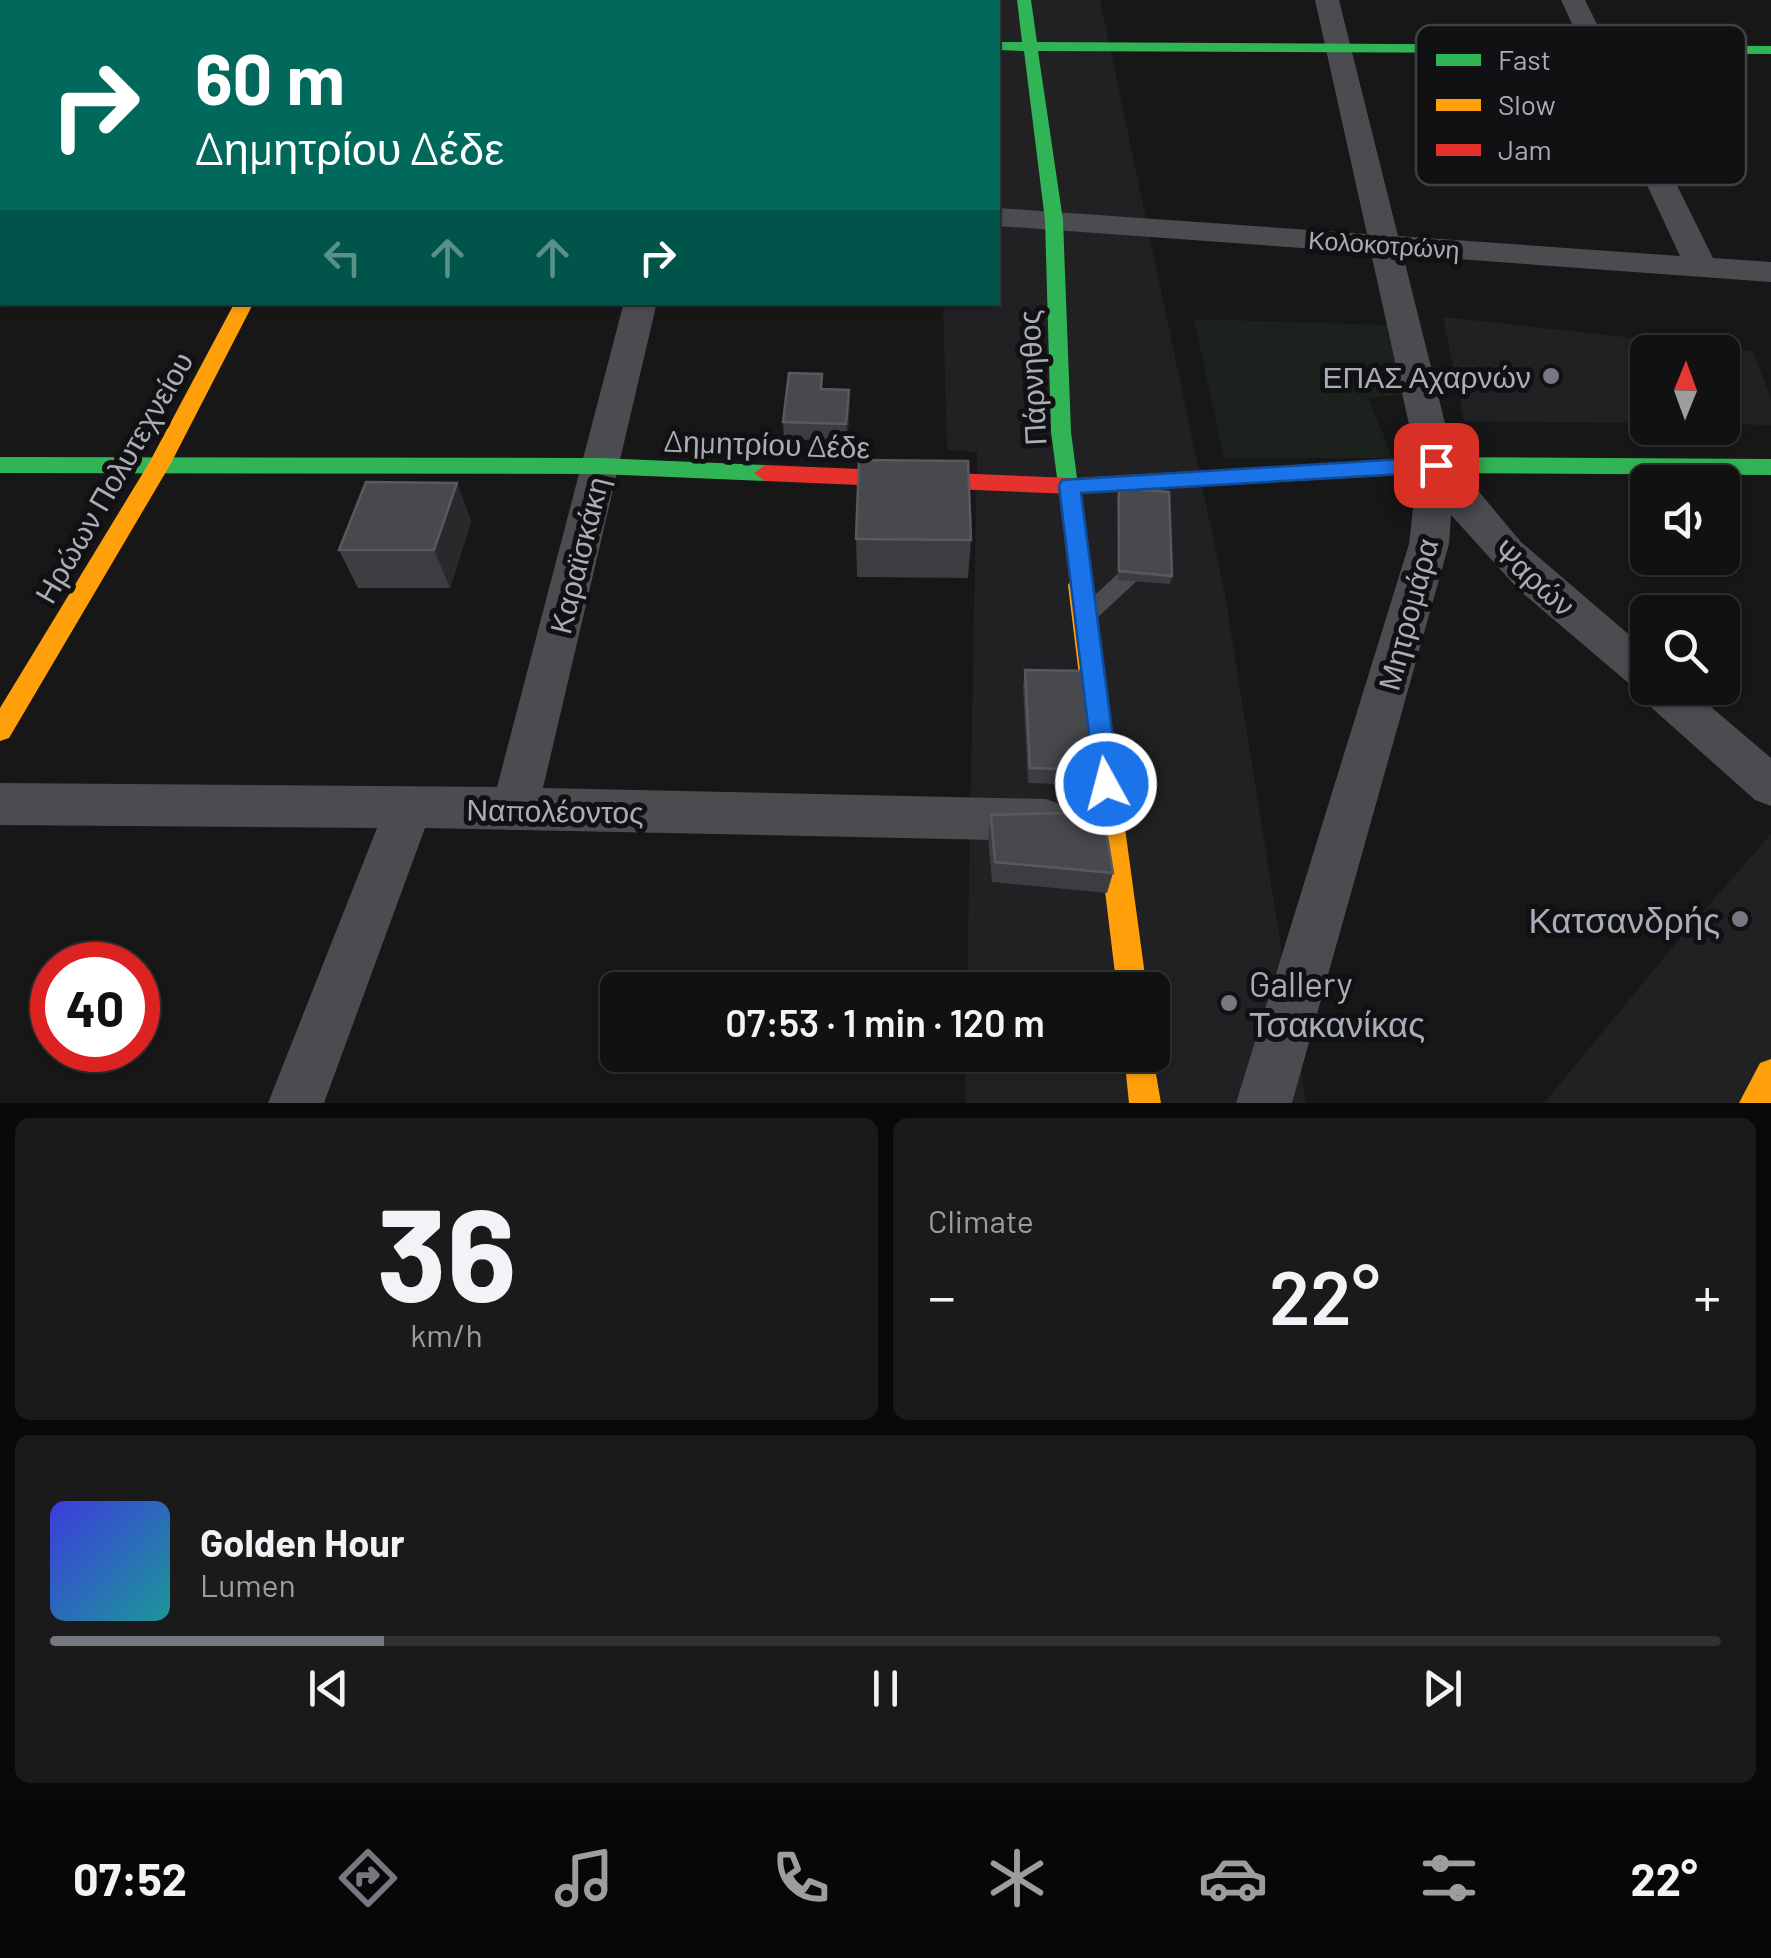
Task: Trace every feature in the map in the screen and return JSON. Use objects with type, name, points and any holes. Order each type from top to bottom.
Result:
[{"type":"street","name":"Πάρνηθος","points":[[1024,0],[1054,220],[1061,432],[1130,972]]},
{"type":"street","name":"Μητρομάρα","points":[[1264,1103],[1429,544],[1436,465],[1327,0]]},
{"type":"street","points":[[1573,0],[1586,25]]},
{"type":"street","points":[[1000,46],[1416,49]]},
{"type":"street","points":[[1746,50],[1771,50]]},
{"type":"street","points":[[1662,185],[1701,267]]},
{"type":"street","name":"Κολοκοτρώνη","points":[[1000,216],[1771,272]]},
{"type":"street","name":"Ηρώων Πολυτεχνείου","points":[[0,730],[158,465],[243,305]]},
{"type":"street","name":"Καραϊσκάκη","points":[[515,808],[640,305]]},
{"type":"street","name":"Δημητρίου Δέδε","points":[[0,465],[600,466],[1070,486],[1436,465],[1771,466]]},
{"type":"street","name":"Ψαρών","points":[[1436,465],[1458,500],[1497,545],[1630,661]]},
{"type":"street","points":[[1678,705],[1771,786]]},
{"type":"street","name":"Ναπολέοντος","points":[[0,804],[515,808],[1110,821]]},
{"type":"street","points":[[296,1103],[408,810]]},
{"type":"street","points":[[1142,1072],[1145,1103]]},
{"type":"street","points":[[1756,1103],[1771,1074]]},
{"type":"lane","points":[[1070,486],[1111,504]]},
{"type":"lane","points":[[1085,617],[1132,573],[1128,542]]},
{"type":"shaded area","points":[[1000,0],[1100,0],[1225,595],[1306,1103],[965,1103],[966,1072],[1170,1072],[1170,972],[967,972],[977,452],[947,450],[943,305],[1000,305]]},
{"type":"shaded area","name":"ΕΠΑΣ Αχαρνών","points":[[1443,317],[1630,338],[1630,423],[1464,421]]},
{"type":"shaded area","points":[[1194,319],[1387,325],[1407,394],[1368,398],[1393,458],[1224,458]]},
{"type":"shaded area","name":"ΕΠΑΣ Αχαρνών","points":[[1740,350],[1753,351],[1771,400],[1771,425],[1740,424]]},
{"type":"shaded area","points":[[1771,834],[1771,1103],[1544,1103],[1692,924]]},
{"type":"building","points":[[789,373],[822,374],[821,389],[849,390],[846,424],[783,422]]},
{"type":"building","points":[[859,460],[968,461],[971,540],[856,539]]},
{"type":"building","points":[[366,482],[457,483],[434,550],[339,550]]},
{"type":"building","points":[[1119,488],[1169,492],[1172,576],[1119,571]]},
{"type":"building","points":[[1025,670],[1087,671],[1097,770],[1030,768]]},
{"type":"building","points":[[1103,812],[1113,873],[995,862],[991,815]]},
{"type":"traffic: fast","points":[[1024,0],[1054,220],[1061,432],[1080,585]]},
{"type":"traffic: fast","points":[[1000,46],[1416,48]]},
{"type":"traffic: fast","points":[[1746,50],[1771,50]]},
{"type":"traffic: fast","points":[[0,465],[600,466],[765,473]]},
{"type":"traffic: fast","points":[[1071,486],[1437,465],[1771,467]]},
{"type":"traffic: slow","points":[[0,730],[159,465],[243,305]]},
{"type":"traffic: slow","points":[[1080,585],[1130,972]]},
{"type":"traffic: slow","points":[[1141,1072],[1145,1103]]},
{"type":"traffic: slow","points":[[1755,1103],[1771,1074]]},
{"type":"traffic: jam","points":[[765,473],[1071,486]]},
{"type":"place","name":"ΕΠΑΣ Αχαρνών","points":[[1551,376]]},
{"type":"place","name":"Κατσανδρής","points":[[1740,919]]},
{"type":"place","name":"Gallery Τσακανίκας","points":[[1229,1003]]},
{"type":"route","points":[[1106,784],[1070,486],[1436,465]]}]
